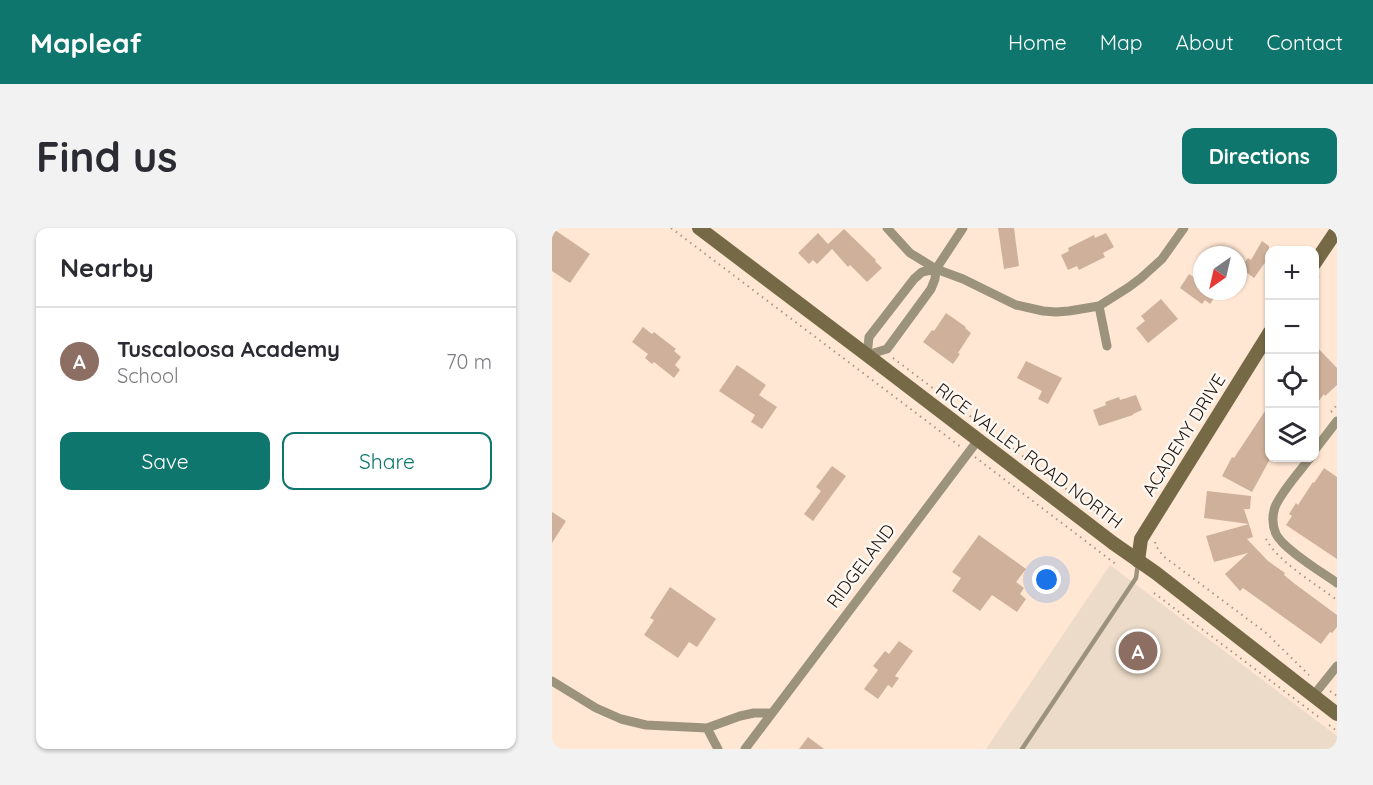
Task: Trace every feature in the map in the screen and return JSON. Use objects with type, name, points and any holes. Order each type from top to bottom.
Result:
[{"type":"street","name":"RICE VALLEY ROAD NORTH","points":[[699,228],[1138,561],[1318,691],[1337,714]]},
{"type":"street","points":[[887,228],[910,253],[936,269],[963,279],[1016,305],[1056,312],[1100,306],[1141,278],[1162,259],[1184,228]]},
{"type":"street","points":[[936,269],[922,272],[914,279],[869,337],[867,354],[887,349],[931,289],[936,269],[963,228]]},
{"type":"street","points":[[1319,257],[1337,230]]},
{"type":"street","points":[[1100,306],[1107,345]]},
{"type":"street","name":"ACADEMY DRIVE","points":[[1138,561],[1141,539],[1265,338]]},
{"type":"street","points":[[1319,444],[1337,421]]},
{"type":"street","name":"RIDGELAND","points":[[744,749],[978,440]]},
{"type":"street","points":[[1307,462],[1275,506],[1272,520],[1277,536],[1290,550],[1337,584]]},
{"type":"street","points":[[1318,691],[1337,666]]},
{"type":"street","points":[[552,681],[596,708],[621,719],[646,725],[707,728],[747,715],[771,713]]},
{"type":"street","points":[[707,728],[718,749]]},
{"type":"lane","points":[[1022,749],[1136,578],[1138,561]]},
{"type":"path","points":[[671,228],[1117,565]]},
{"type":"path","points":[[1154,538],[1156,546],[1164,555],[1265,632],[1308,674],[1318,691],[1337,696]]},
{"type":"path","points":[[1154,593],[1337,731]]},
{"type":"shaded area","points":[[1110,565],[1337,736],[1337,749],[986,749]]},
{"type":"building","points":[[552,228],[590,254],[570,283],[552,271]]},
{"type":"building","points":[[998,228],[1014,228],[1019,266],[1004,269]]},
{"type":"building","points":[[844,229],[882,268],[867,282],[850,265],[848,267],[832,249],[817,264],[813,260],[809,264],[798,253],[818,233],[828,244]]},
{"type":"building","points":[[1106,233],[1114,247],[1103,253],[1105,257],[1079,270],[1077,266],[1068,270],[1061,255],[1069,251],[1068,248],[1094,235],[1095,238]]},
{"type":"building","points":[[1262,241],[1269,246],[1265,246],[1265,263],[1254,278],[1247,273],[1247,259],[1251,260]]},
{"type":"building","points":[[1189,274],[1193,277],[1193,297],[1180,288]]},
{"type":"building","points":[[1161,299],[1178,319],[1148,343],[1136,328],[1145,321],[1141,316]]},
{"type":"building","points":[[946,313],[971,333],[953,364],[923,342]]},
{"type":"building","points":[[643,327],[652,334],[654,332],[676,349],[674,351],[681,357],[675,365],[680,370],[674,378],[654,362],[652,364],[645,358],[648,354],[632,342]]},
{"type":"building","points":[[1319,349],[1337,368],[1337,385],[1325,396],[1324,394],[1319,400]]},
{"type":"building","points":[[1026,361],[1062,378],[1048,404],[1038,399],[1042,391],[1017,378]]},
{"type":"building","points":[[737,365],[766,385],[759,395],[777,407],[762,429],[751,422],[755,415],[719,391]]},
{"type":"building","points":[[1136,395],[1142,410],[1099,426],[1093,410],[1119,397],[1120,400]]},
{"type":"building","points":[[1265,411],[1265,462],[1268,462],[1252,492],[1222,476],[1232,457],[1234,458]]},
{"type":"building","points":[[832,466],[846,476],[813,521],[804,514],[821,491],[816,487]]},
{"type":"building","points":[[1324,468],[1337,477],[1337,559],[1286,525],[1292,516],[1289,514],[1296,503],[1298,505]]},
{"type":"building","points":[[1207,491],[1251,496],[1250,509],[1244,509],[1249,524],[1204,518]]},
{"type":"building","points":[[552,512],[566,521],[552,543]]},
{"type":"building","points":[[1249,524],[1253,537],[1247,539],[1268,561],[1337,615],[1337,627],[1321,644],[1243,588],[1240,591],[1225,574],[1248,553],[1214,562],[1206,536]]},
{"type":"building","points":[[979,535],[1026,569],[1016,582],[1024,588],[1020,594],[1026,599],[1017,612],[992,595],[980,611],[952,591],[961,578],[952,572]]},
{"type":"building","points":[[670,587],[716,619],[697,647],[689,642],[678,658],[644,635],[654,620],[650,618]]},
{"type":"building","points":[[899,641],[913,651],[895,676],[899,678],[892,688],[888,685],[878,699],[864,689],[878,670],[873,666],[885,651],[889,654]]},
{"type":"building","points":[[808,737],[824,749],[799,749]]},
{"type":"place","name":"Tuscaloosa Academy","points":[[1138,651]]}]
